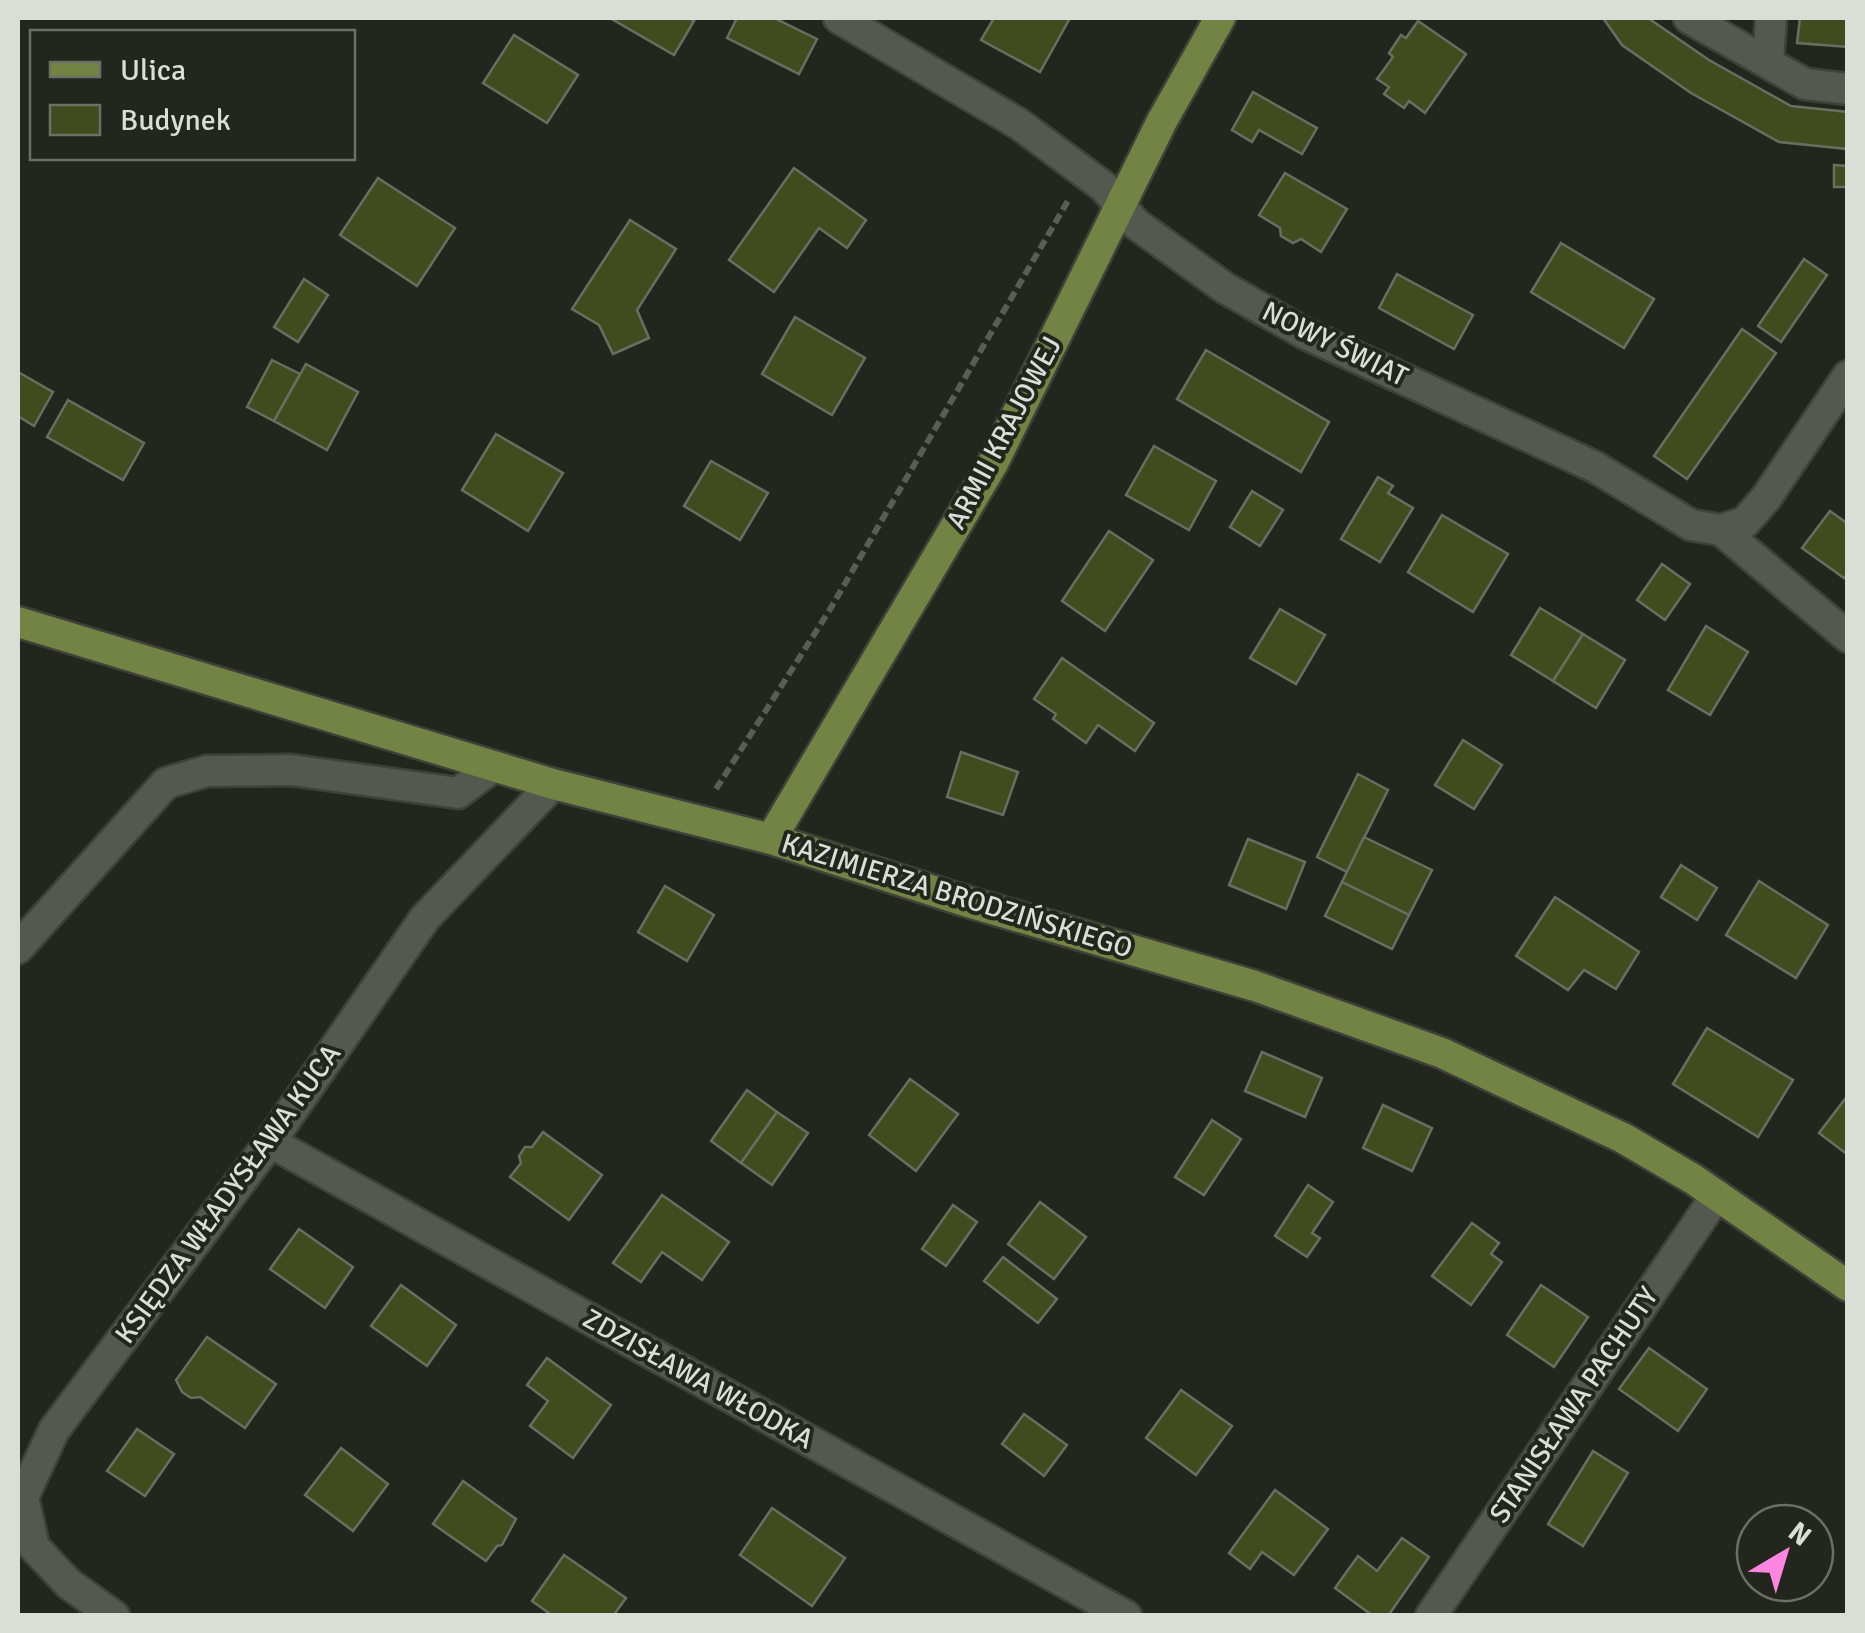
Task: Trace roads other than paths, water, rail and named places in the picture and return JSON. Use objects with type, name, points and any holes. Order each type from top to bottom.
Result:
[{"type":"main road","name":"ARMII KRAJOWEJ","points":[[770,839],[993,463],[1162,122],[1220,18]]},
{"type":"main road","name":"KAZIMIERZA BRODZIŃSKIEGO","points":[[18,622],[554,784],[770,839],[1255,986],[1442,1053],[1623,1138],[1717,1195],[1848,1286]]},
{"type":"street","name":"NOWY ŚWIAT","points":[[840,18],[1019,124],[1085,172],[1136,224],[1178,256],[1304,333],[1595,467],[1691,525],[1721,530],[1848,637]]},
{"type":"street","points":[[1689,18],[1805,84],[1848,89]]},
{"type":"street","points":[[1768,62],[1771,18]]},
{"type":"street","points":[[1721,530],[1745,522],[1766,498],[1848,376]]},
{"type":"street","points":[[18,948],[166,784],[207,771],[290,770],[458,793],[494,766]]},
{"type":"street","name":"KSIĘDZA WŁADYSŁAWA KUCA","points":[[114,1616],[69,1584],[34,1547],[23,1497],[54,1430],[270,1142],[425,918],[554,784]]},
{"type":"street","name":"ZDZISŁAWA WŁODKA","points":[[270,1142],[1126,1616]]},
{"type":"street","name":"STANISŁAWA PACHUTY","points":[[1432,1616],[1717,1195]]}]
